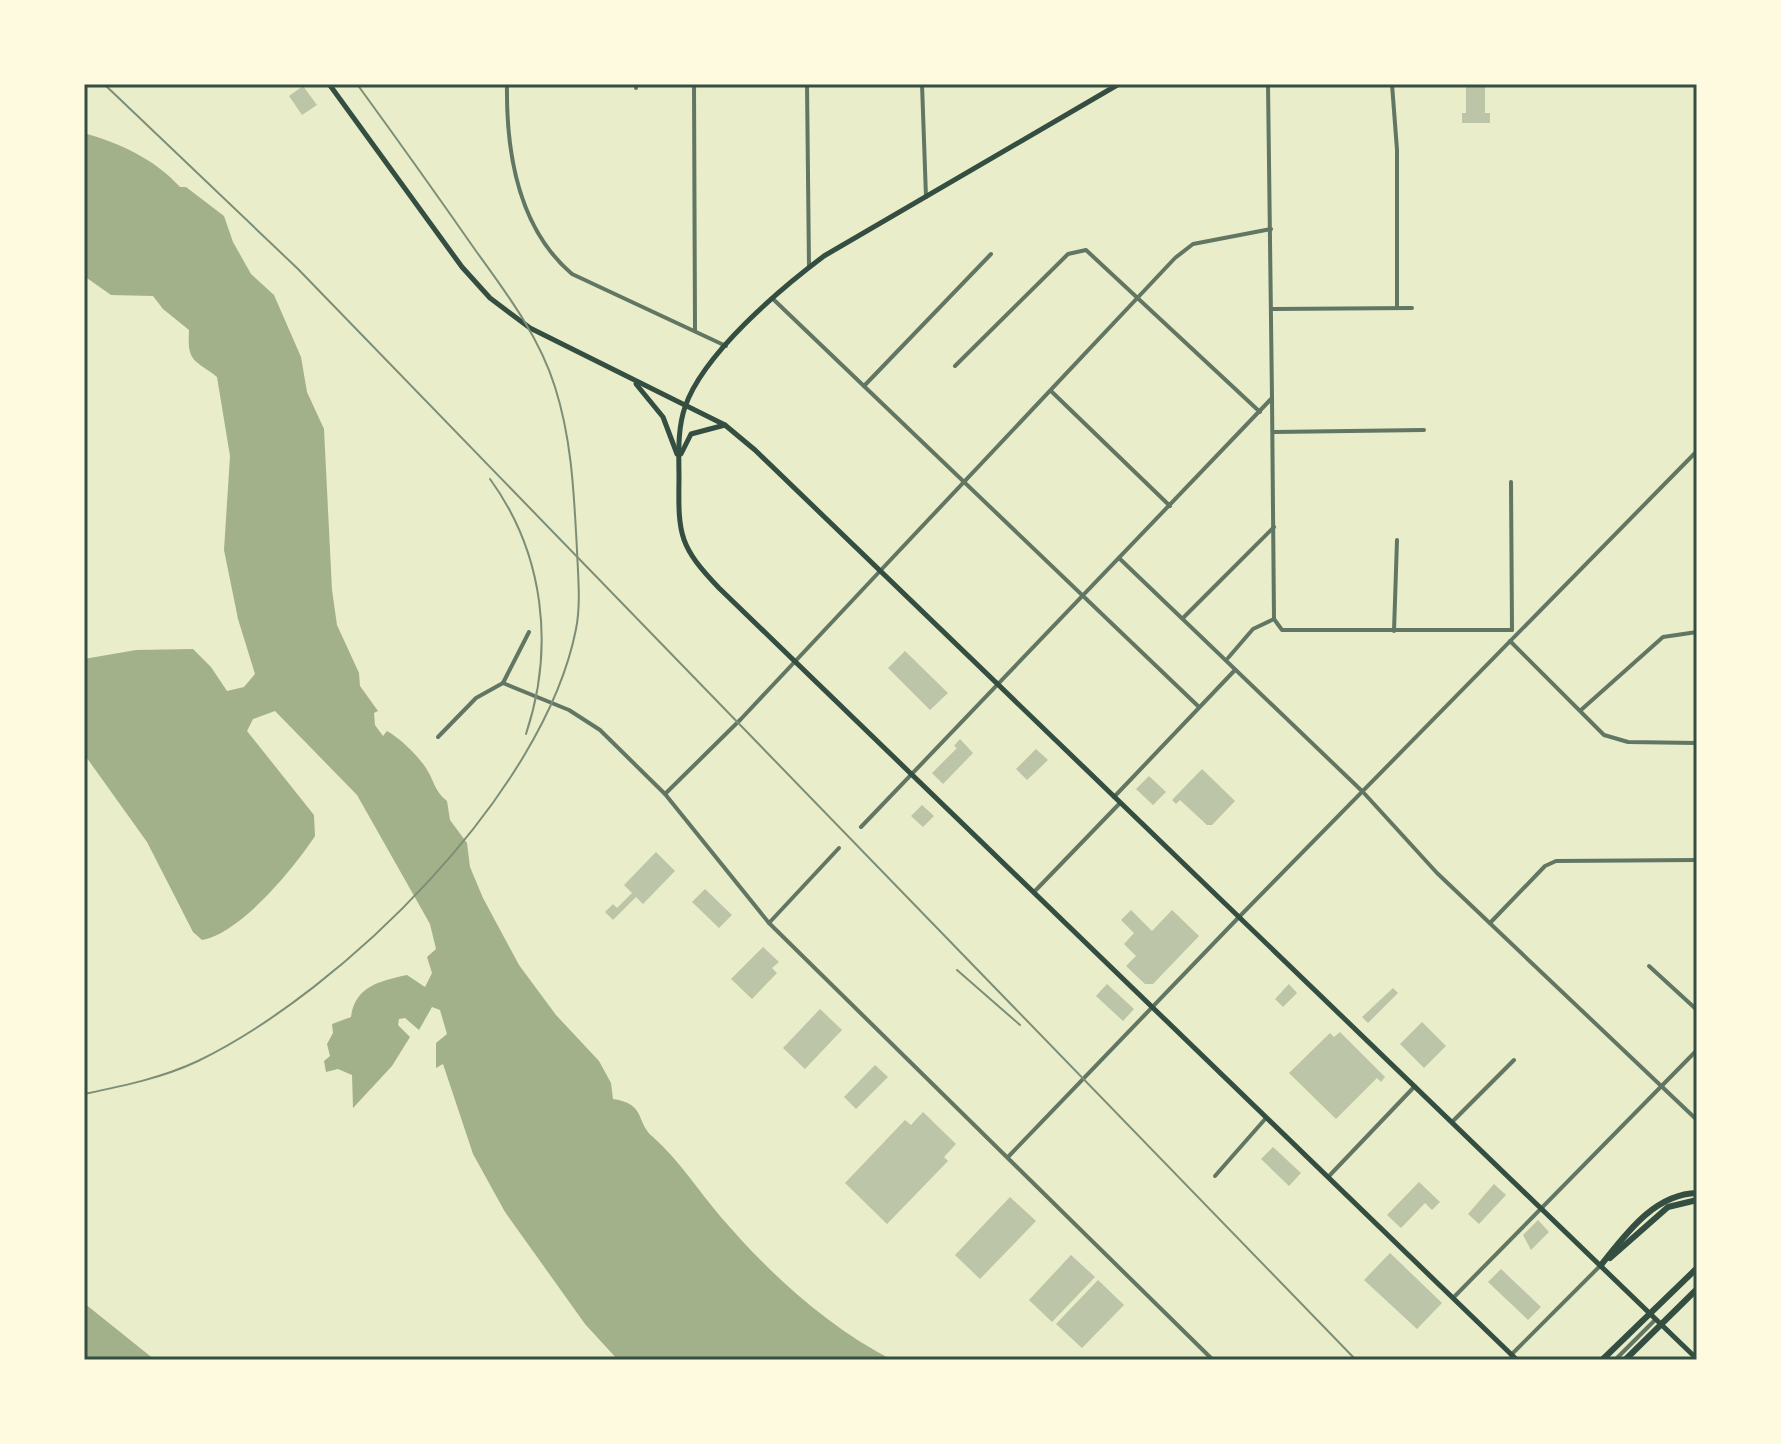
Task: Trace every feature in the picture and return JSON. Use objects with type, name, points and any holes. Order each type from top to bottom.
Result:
[{"type":"highway","points":[[1601,1265],[1656,1205],[1674,1196],[1697,1193]]},
{"type":"highway","points":[[1601,1265],[1668,1207],[1697,1200]]},
{"type":"highway","points":[[1602,1360],[1697,1268]]},
{"type":"highway","points":[[1625,1360],[1697,1289]]},
{"type":"main road","points":[[329,84],[462,267],[490,298],[530,328],[725,425],[881,570],[1697,1359]]},
{"type":"main road","points":[[1119,84],[809,267],[772,298],[726,346],[686,405],[679,458],[678,513],[681,535],[690,557],[795,662],[1455,1296],[1508,1357],[1517,1360]]},
{"type":"main road","points":[[634,382],[663,417],[679,458]]},
{"type":"main road","points":[[679,458],[691,434],[725,425]]},
{"type":"street","points":[[507,84],[508,150],[515,175],[556,260],[572,274],[726,346]]},
{"type":"street","points":[[694,84],[695,330]]},
{"type":"street","points":[[807,84],[809,267]]},
{"type":"street","points":[[922,84],[926,197]]},
{"type":"street","points":[[1268,84],[1273,309],[1274,619],[1282,630],[1514,632]]},
{"type":"street","points":[[1392,84],[1397,150],[1397,308]]},
{"type":"street","points":[[665,794],[1193,244],[1271,229]]},
{"type":"street","points":[[955,366],[1068,254],[1086,250],[1260,412]]},
{"type":"street","points":[[864,386],[991,254]]},
{"type":"street","points":[[772,298],[1199,707]]},
{"type":"street","points":[[1273,309],[1412,308]]},
{"type":"street","points":[[1051,391],[1170,506]]},
{"type":"street","points":[[861,827],[1272,398]]},
{"type":"street","points":[[1274,432],[1424,430]]},
{"type":"street","points":[[1008,1157],[1510,641],[1514,632],[1697,451]]},
{"type":"street","points":[[1511,482],[1514,632]]},
{"type":"street","points":[[1184,617],[1274,527]]},
{"type":"street","points":[[1394,631],[1397,540]]},
{"type":"street","points":[[1119,558],[1184,617],[1363,792],[1437,873],[1697,1120]]},
{"type":"street","points":[[1227,659],[1253,629],[1274,619]]},
{"type":"street","points":[[438,737],[476,698],[503,683],[529,632]]},
{"type":"street","points":[[1581,710],[1663,637],[1697,632]]},
{"type":"street","points":[[1510,641],[1604,735],[1615,740],[1697,743]]},
{"type":"street","points":[[1114,797],[1235,670]]},
{"type":"street","points":[[503,683],[576,714],[600,730],[665,794],[769,923],[1213,1360]]},
{"type":"street","points":[[1034,892],[1120,803]]},
{"type":"street","points":[[769,923],[839,848]]},
{"type":"street","points":[[1490,923],[1545,866],[1556,861],[1697,860]]},
{"type":"street","points":[[1649,966],[1697,1010]]},
{"type":"street","points":[[1455,1296],[1697,1050]]},
{"type":"street","points":[[1452,1122],[1514,1060]]},
{"type":"street","points":[[1330,1175],[1415,1086]]},
{"type":"street","points":[[1215,1176],[1268,1116]]},
{"type":"street","points":[[1508,1357],[1601,1265]]},
{"type":"street","points":[[1615,1360],[1655,1320]]},
{"type":"shaded area","points":[[84,133],[148,160],[180,187],[186,187],[224,216],[233,242],[251,274],[274,295],[301,357],[307,392],[324,429],[332,590],[337,625],[359,673],[360,686],[378,711],[374,713],[375,725],[383,736],[387,731],[414,753],[447,801],[450,820],[467,843],[470,867],[483,898],[519,965],[556,1015],[599,1061],[611,1083],[613,1099],[624,1101],[636,1109],[648,1131],[739,1238],[821,1314],[892,1360],[618,1360],[585,1324],[505,1212],[473,1154],[443,1064],[436,1068],[436,1043],[447,1034],[440,1010],[432,1007],[419,1030],[405,1018],[399,1019],[398,1025],[410,1037],[392,1066],[353,1108],[352,1075],[338,1069],[326,1072],[324,1061],[330,1056],[327,1044],[333,1033],[332,1024],[351,1017],[358,998],[378,983],[407,975],[425,987],[432,973],[427,957],[436,949],[430,924],[357,795],[275,711],[253,719],[247,731],[314,815],[315,836],[280,881],[233,925],[202,940],[193,932],[147,842],[84,754],[84,659],[136,650],[193,649],[211,667],[227,691],[244,687],[255,674],[238,619],[224,550],[230,456],[217,377],[191,355],[189,330],[163,309],[153,296],[111,295],[84,276]]},
{"type":"shaded area","points":[[84,1303],[155,1360],[84,1360]]},
{"type":"building","points":[[1466,84],[1485,84],[1485,113],[1490,113],[1490,123],[1462,123],[1462,113],[1466,113]]},
{"type":"building","points":[[303,86],[317,105],[302,115],[289,96]]},
{"type":"building","points":[[905,651],[948,693],[930,710],[888,668]]},
{"type":"building","points":[[960,739],[973,753],[943,784],[932,773],[957,748],[954,746]]},
{"type":"building","points":[[1036,749],[1048,760],[1027,780],[1016,769]]},
{"type":"building","points":[[1202,769],[1235,801],[1212,825],[1207,825],[1180,800],[1176,804],[1172,800]]},
{"type":"building","points":[[1149,776],[1166,792],[1153,805],[1136,789]]},
{"type":"building","points":[[922,805],[934,816],[923,827],[911,816]]},
{"type":"building","points":[[656,852],[675,871],[643,904],[636,897],[613,920],[605,912],[613,904],[617,908],[632,893],[624,885]]},
{"type":"building","points":[[705,889],[732,915],[719,928],[692,902]]},
{"type":"building","points":[[1131,910],[1152,931],[1172,910],[1199,936],[1153,984],[1145,984],[1126,966],[1136,956],[1124,944],[1134,933],[1121,920]]},
{"type":"building","points":[[763,947],[779,962],[772,968],[777,973],[752,999],[731,979]]},
{"type":"building","points":[[1107,984],[1134,1009],[1123,1021],[1096,996]]},
{"type":"building","points":[[1289,984],[1297,993],[1283,1007],[1275,999]]},
{"type":"building","points":[[1393,988],[1398,993],[1368,1023],[1362,1017]]},
{"type":"building","points":[[820,1009],[842,1030],[805,1069],[783,1048]]},
{"type":"building","points":[[1422,1022],[1446,1046],[1424,1068],[1400,1044]]},
{"type":"building","points":[[1340,1032],[1385,1077],[1381,1082],[1377,1078],[1336,1119],[1289,1073],[1330,1033],[1334,1037]]},
{"type":"building","points":[[875,1065],[888,1077],[856,1109],[844,1097]]},
{"type":"building","points":[[923,1112],[956,1144],[944,1157],[948,1161],[887,1224],[845,1183],[905,1120],[911,1125]]},
{"type":"building","points":[[1273,1147],[1301,1173],[1289,1186],[1261,1159]]},
{"type":"building","points":[[1419,1182],[1440,1202],[1432,1210],[1425,1203],[1401,1228],[1387,1215]]},
{"type":"building","points":[[1494,1184],[1506,1195],[1479,1224],[1468,1214]]},
{"type":"building","points":[[1010,1197],[1036,1221],[980,1279],[955,1255]]},
{"type":"building","points":[[1538,1220],[1549,1232],[1531,1250],[1523,1235]]},
{"type":"building","points":[[1390,1253],[1442,1303],[1417,1329],[1364,1280]]},
{"type":"building","points":[[1071,1255],[1095,1277],[1052,1322],[1029,1300]]},
{"type":"building","points":[[1501,1269],[1541,1307],[1528,1320],[1488,1282]]},
{"type":"building","points":[[1098,1280],[1124,1305],[1082,1348],[1056,1324]]},
{"type":"railway","points":[[104,84],[298,269],[1356,1360]]},
{"type":"railway","points":[[84,1094],[156,1077],[198,1061],[255,1029],[314,987],[373,936],[430,880],[481,819],[524,756],[557,692],[576,629],[579,590],[571,468],[561,407],[548,368],[510,299],[357,84]]},
{"type":"railway","points":[[490,479],[522,538],[533,569],[539,602],[542,635],[540,668],[526,734]]},
{"type":"railway","points":[[957,970],[1020,1025]]}]
